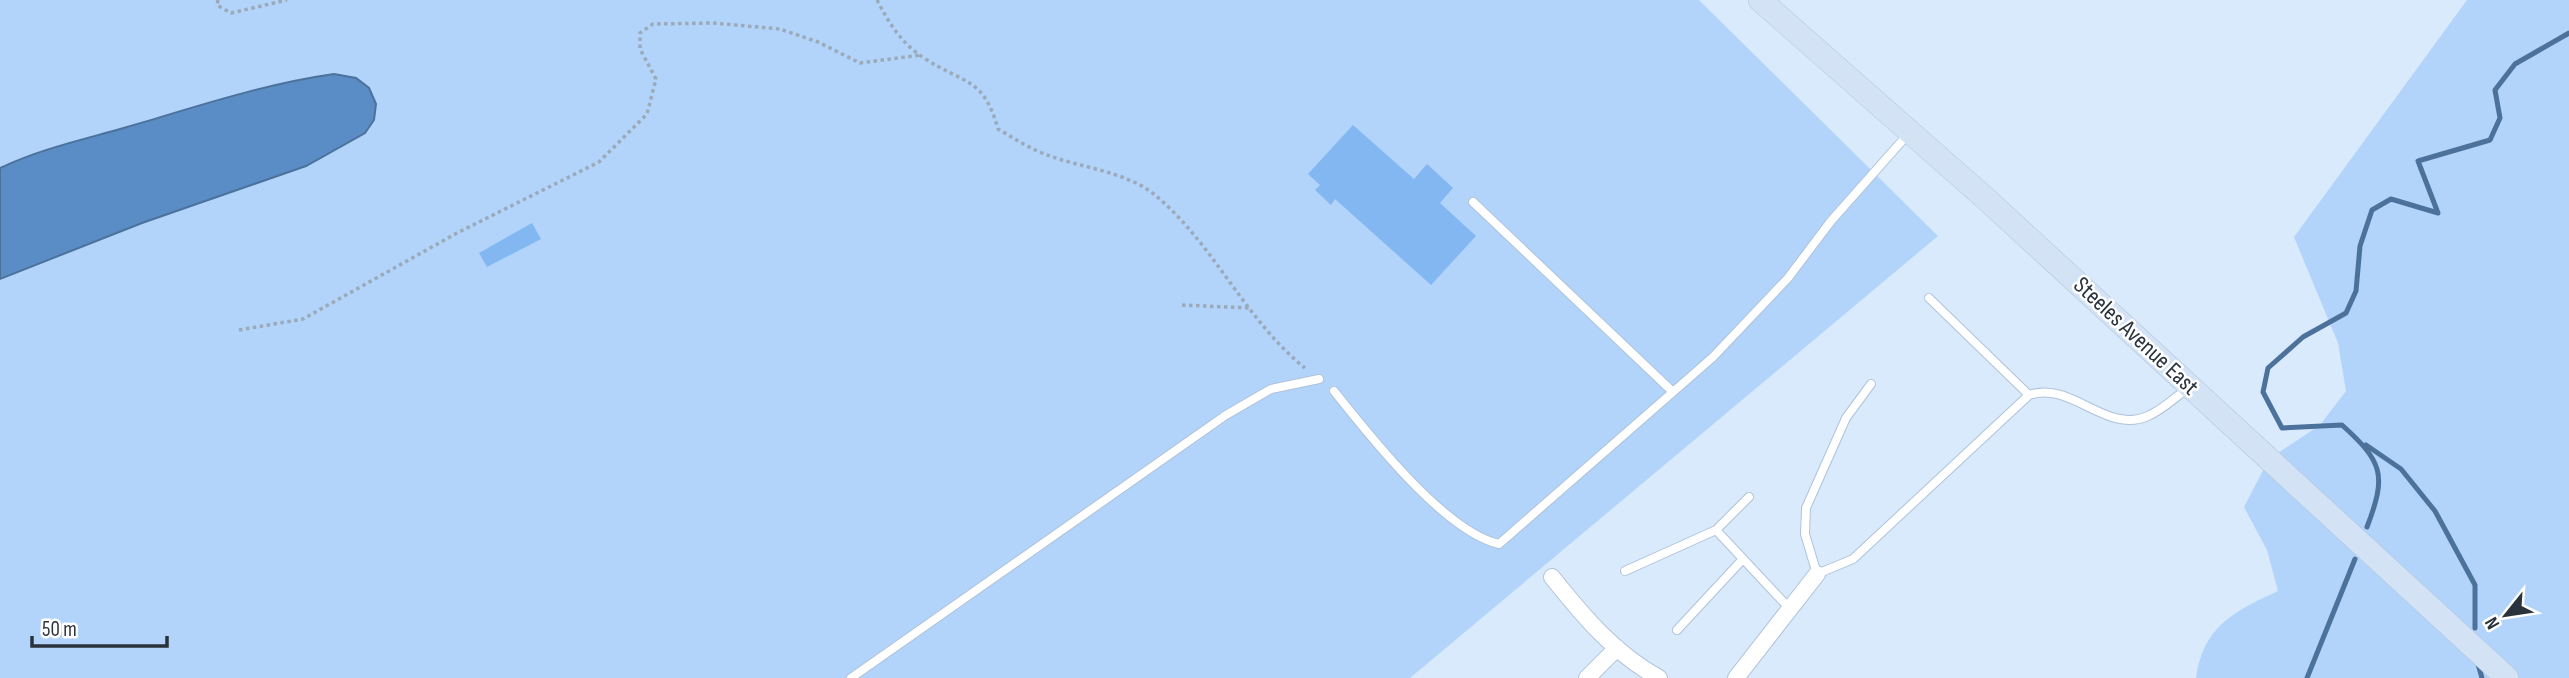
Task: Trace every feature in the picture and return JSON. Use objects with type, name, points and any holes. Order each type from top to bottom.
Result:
[{"type":"main road","name":"Steeles Avenue East","points":[[1760,0],[2191,387],[2507,678]]},
{"type":"street","points":[[1736,678],[1817,574]]},
{"type":"street","points":[[1552,577],[1591,624],[1617,648],[1659,678]]},
{"type":"street","points":[[1587,678],[1617,648]]},
{"type":"lane","points":[[1334,391],[1379,448],[1430,498],[1480,540],[1499,544],[1713,357],[1788,278],[1831,221],[1909,133]]},
{"type":"lane","points":[[1473,202],[1673,392]]},
{"type":"lane","points":[[1928,298],[2029,395]]},
{"type":"lane","points":[[851,678],[1226,415],[1271,388],[1319,379]]},
{"type":"lane","points":[[1871,384],[1846,418],[1806,508],[1805,534],[1817,574],[1853,559],[2029,395],[2039,391],[2063,394],[2107,416],[2129,419],[2147,417],[2191,387]]},
{"type":"lane","points":[[1625,571],[1716,530],[1749,497]]},
{"type":"lane","points":[[1716,530],[1790,609]]},
{"type":"lane","points":[[1677,630],[1743,559]]},
{"type":"path","points":[[218,0],[217,5],[231,13],[286,0]]},
{"type":"path","points":[[877,0],[894,32],[921,55],[984,91],[992,105],[998,129],[1030,148],[1129,180],[1153,193],[1178,218],[1280,348],[1319,379]]},
{"type":"path","points":[[239,330],[303,319],[457,233],[599,162],[647,114],[656,79],[640,49],[640,33],[653,24],[713,23],[780,29],[818,42],[860,64],[921,55]]},
{"type":"path","points":[[1182,305],[1250,308]]},
{"type":"shaded area","points":[[0,0],[1699,0],[1938,236],[1410,678],[0,678]]},
{"type":"shaded area","points":[[2467,0],[2569,0],[2569,678],[2196,678],[2206,645],[2224,622],[2278,591],[2267,550],[2244,507],[2269,459],[2320,425],[2346,391],[2338,343],[2294,237]]},
{"type":"shaded area","points":[[334,74],[356,78],[369,88],[376,104],[374,120],[365,133],[306,166],[142,223],[0,279],[0,168],[47,150],[230,97]]},
{"type":"building","points":[[1353,125],[1414,179],[1427,164],[1453,188],[1440,203],[1476,236],[1431,285],[1335,199],[1331,205],[1315,190],[1320,185],[1308,174]]},
{"type":"building","points":[[532,223],[541,239],[487,267],[479,253]]},
{"type":"waterway","points":[[2367,527],[2379,482],[2373,460],[2342,425],[2282,428],[2263,392],[2268,368],[2303,337],[2346,313],[2356,291],[2360,246],[2372,210],[2391,199],[2438,213],[2418,161],[2490,140],[2500,118],[2495,90],[2515,64],[2569,33]]},
{"type":"waterway","points":[[2366,445],[2401,469],[2435,511],[2475,585],[2475,628]]},
{"type":"waterway","points":[[2307,678],[2355,559]]},
{"type":"waterway","points":[[2478,664],[2482,678]]}]
